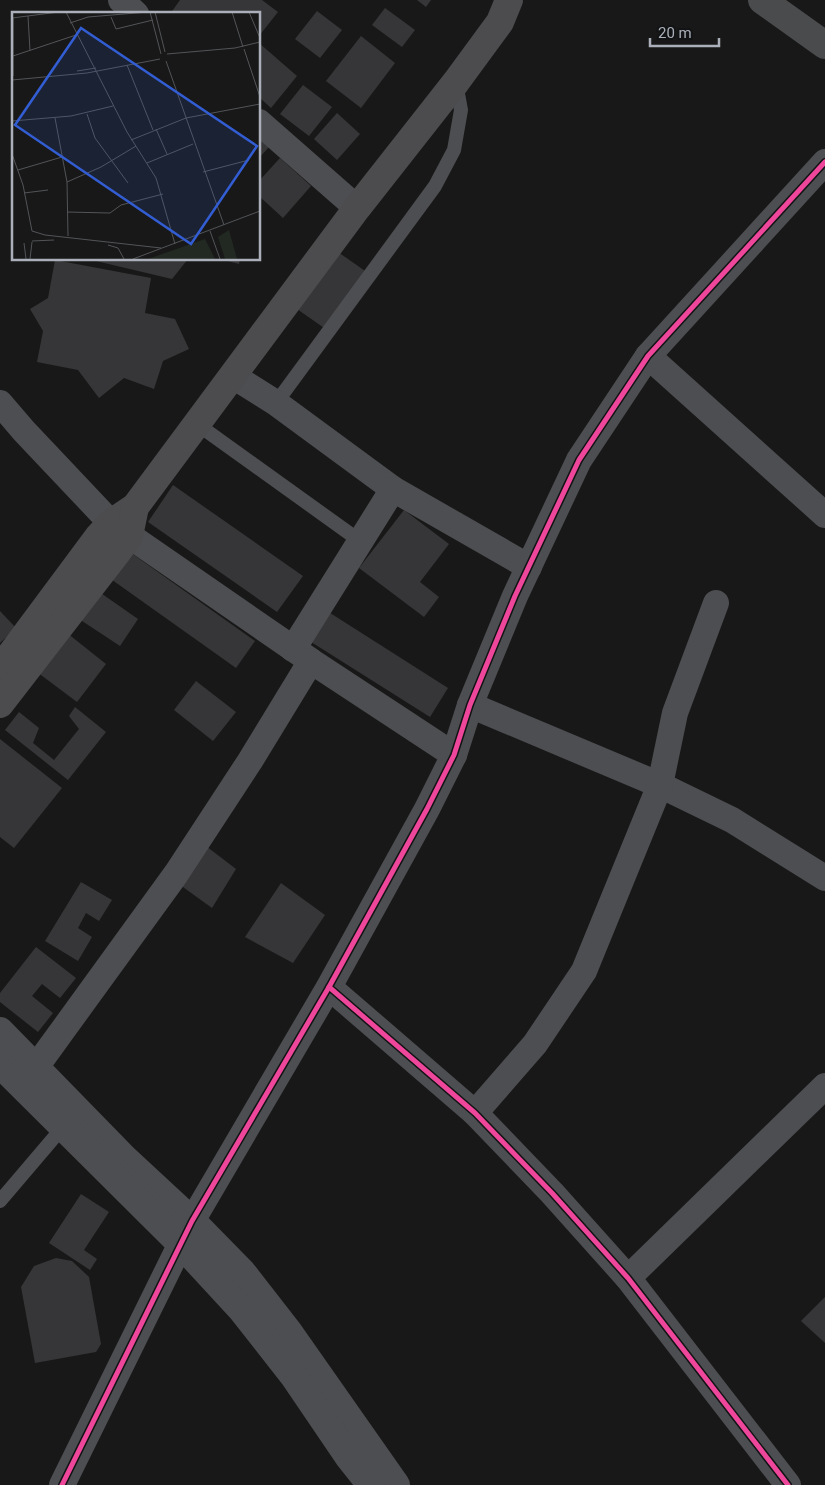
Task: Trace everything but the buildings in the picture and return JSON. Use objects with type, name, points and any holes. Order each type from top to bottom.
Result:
[{"type":"main road","points":[[0,669],[65,581],[120,529],[357,208],[456,82],[504,11],[526,0]]},
{"type":"main road","points":[[762,0],[825,45]]},
{"type":"main road","points":[[0,704],[116,554],[120,529]]},
{"type":"street","points":[[120,0],[134,12]]},
{"type":"street","points":[[260,123],[357,208]]},
{"type":"street","points":[[62,1485],[187,1233],[329,988],[427,809],[454,755],[470,705],[529,567],[579,460],[648,356],[825,162]]},
{"type":"street","points":[[648,356],[825,515]]},
{"type":"street","points":[[233,376],[276,403],[393,489],[529,567]]},
{"type":"street","points":[[0,403],[24,432],[120,529],[302,655],[454,755]]},
{"type":"street","points":[[36,1067],[176,874],[250,760],[360,541],[393,489]]},
{"type":"street","points":[[475,1113],[535,1044],[584,971],[660,785],[674,713],[716,603]]},
{"type":"street","points":[[470,705],[660,785],[732,820],[825,878]]},
{"type":"street","points":[[329,988],[475,1113],[552,1194],[628,1278],[788,1485]]},
{"type":"street","points":[[0,1030],[124,1158],[187,1233],[242,1310],[293,1375],[348,1456],[371,1485]]},
{"type":"street","points":[[0,1064],[63,1127],[187,1233],[242,1272],[288,1330],[396,1485]]},
{"type":"street","points":[[628,1278],[824,1088]]},
{"type":"lane","points":[[276,403],[434,186],[454,150],[462,110],[456,82]]},
{"type":"lane","points":[[197,424],[360,541]]},
{"type":"lane","points":[[0,1201],[63,1127]]},
{"type":"cycle path","points":[[62,1485],[192,1221],[329,987],[427,809],[454,755],[470,705],[515,596],[579,460],[648,356],[825,162]]},
{"type":"cycle path","points":[[329,987],[475,1113],[552,1193],[628,1278],[788,1485]]}]
